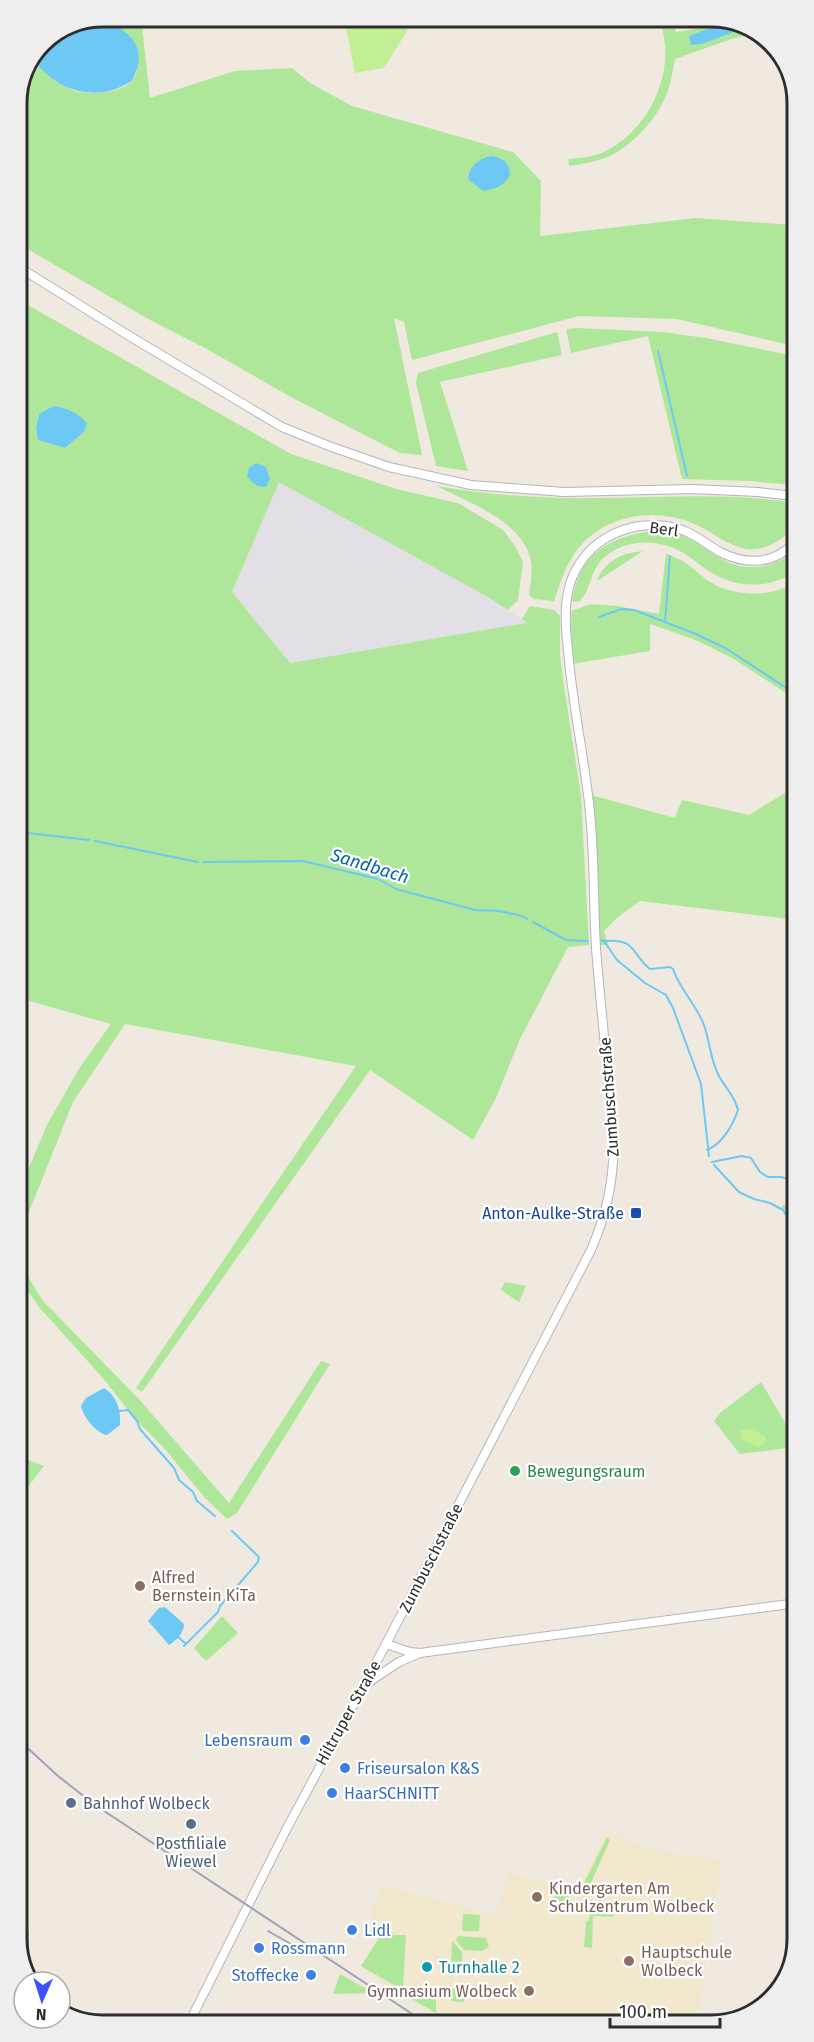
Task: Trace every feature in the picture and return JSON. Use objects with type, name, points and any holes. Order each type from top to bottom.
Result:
[{"type":"street","points":[[27,272],[282,427],[389,467],[471,485],[564,492],[692,489],[787,495]]},
{"type":"street","name":"Berl","points":[[566,606],[571,581],[584,557],[606,538],[632,527],[665,526],[685,531],[719,551],[746,561],[756,562],[774,557],[787,548]]},
{"type":"street","name":"Zumbuschstraße","points":[[386,1644],[591,1250],[609,1201],[614,1165],[614,1143],[597,958],[591,825],[573,706],[566,633],[566,606]]},
{"type":"street","name":"Hiltruper Straße","points":[[193,2015],[286,1830],[386,1644],[420,1653],[787,1603]]},
{"type":"street","points":[[362,1688],[399,1662],[420,1653]]},
{"type":"shaded area","points":[[279,481],[486,596],[528,623],[289,663],[232,592]]},
{"type":"shaded area","points":[[608,1828],[634,1844],[650,1849],[722,1860],[698,2015],[433,2015],[360,1967],[386,1927],[370,1916],[381,1885],[496,1915],[509,1873],[577,1891]]},
{"type":"green space","points":[[115,27],[142,27],[150,98],[235,71],[292,68],[310,83],[352,106],[513,152],[541,181],[540,236],[696,218],[787,225],[787,344],[677,319],[579,316],[412,360],[404,322],[394,318],[422,455],[400,453],[150,320],[27,249],[27,98],[35,69],[38,65],[72,90],[86,93],[112,91],[120,88],[132,81],[137,72]]},
{"type":"green space","points":[[346,27],[410,27],[384,68],[355,73]]},
{"type":"green space","points":[[661,27],[674,27],[676,32],[704,27],[721,27],[691,45],[702,44],[735,31],[746,36],[675,59],[665,97],[640,134],[614,154],[592,162],[569,166],[568,159],[597,154],[613,147],[641,122],[659,90],[664,71],[664,35]]},
{"type":"green space","points":[[27,305],[291,454],[396,489],[458,503],[503,530],[523,562],[518,600],[508,610],[279,482],[232,592],[290,663],[527,623],[522,619],[530,606],[554,610],[560,616],[560,655],[581,796],[589,945],[568,947],[520,1039],[496,1098],[473,1140],[370,1070],[142,1392],[136,1388],[356,1066],[125,1024],[73,1102],[27,1217],[27,1172],[47,1125],[80,1067],[111,1024],[27,1000]],"holes":[[[53,406],[84,432],[65,448],[38,440],[36,428],[39,414]]]},
{"type":"green space","points":[[566,329],[662,332],[706,338],[787,355],[787,484],[682,479],[648,336],[571,353]]},
{"type":"green space","points":[[557,332],[562,355],[440,382],[468,471],[436,466],[416,383],[418,373]]},
{"type":"green space","points":[[437,486],[537,497],[696,496],[787,502],[787,533],[768,546],[748,549],[734,545],[687,521],[671,517],[654,515],[622,519],[607,525],[581,545],[566,569],[554,601],[534,599],[529,595],[532,574],[527,548],[507,525],[479,507]]},
{"type":"green space","points":[[656,531],[684,536],[729,563],[739,566],[768,565],[787,556],[787,576],[769,583],[742,584],[719,577],[685,554],[666,545],[635,543],[616,549],[607,555],[593,573],[583,597],[579,602],[571,601],[577,581],[591,557],[610,543],[644,532]]},
{"type":"green space","points":[[643,551],[597,581],[600,574],[615,559]]},
{"type":"green space","points":[[666,553],[685,562],[713,584],[736,592],[766,593],[787,587],[787,694],[734,659],[698,641],[650,624],[650,651],[572,664],[571,611],[591,604],[617,606],[659,614]]},
{"type":"green space","points":[[787,792],[787,919],[640,901],[604,931],[608,945],[600,945],[591,795],[675,818],[682,800],[749,815]]},
{"type":"green space","points":[[784,1204],[787,1208],[787,1217],[781,1208]]},
{"type":"green space","points":[[27,1275],[43,1301],[138,1398],[229,1503],[321,1361],[330,1364],[237,1513],[227,1519],[204,1497],[165,1449],[136,1420],[102,1377],[39,1307],[27,1289]]},
{"type":"green space","points":[[505,1282],[526,1286],[519,1302],[501,1290]]},
{"type":"green space","points":[[761,1382],[787,1426],[787,1448],[740,1454],[714,1421],[721,1412]]},
{"type":"green space","points":[[747,1428],[764,1435],[766,1439],[764,1445],[758,1447],[741,1439],[740,1431]]},
{"type":"green space","points":[[27,1460],[44,1466],[27,1488]]},
{"type":"green space","points":[[222,1616],[238,1633],[206,1661],[194,1648]]},
{"type":"green space","points":[[607,1837],[610,1840],[590,1885],[582,1887]]},
{"type":"green space","points":[[562,1888],[572,1892],[566,1904],[554,1903],[555,1889]]},
{"type":"green space","points":[[590,1909],[614,1910],[613,1917],[593,1916],[592,1948],[584,1947],[586,1922],[589,1920]]},
{"type":"green space","points":[[463,1914],[480,1915],[479,1931],[462,1931]]},
{"type":"green space","points":[[386,1927],[394,1935],[406,1935],[403,1987],[392,1984],[361,1966]]},
{"type":"green space","points":[[458,1936],[486,1938],[489,1947],[482,1951],[464,1950],[456,1940]]},
{"type":"green space","points":[[452,1941],[462,1952],[462,1961],[453,1967],[451,1966]]},
{"type":"green space","points":[[340,1974],[374,1993],[333,1994]]},
{"type":"green space","points":[[452,1988],[465,1989],[464,2002],[451,2001]]},
{"type":"green space","points":[[407,1996],[436,1998],[436,2013]]},
{"type":"water","points":[[117,27],[128,34],[138,49],[137,69],[132,81],[110,91],[76,90],[55,81],[38,65],[53,46],[65,37],[88,28]]},
{"type":"water","points":[[713,27],[735,31],[702,44],[691,45],[689,36]]},
{"type":"water","points":[[491,156],[504,161],[510,174],[503,184],[483,191],[468,179],[469,174],[475,164]]},
{"type":"water","points":[[53,406],[72,411],[87,423],[84,432],[65,448],[38,440],[36,428],[39,414]]},
{"type":"water","points":[[256,463],[266,467],[270,479],[266,487],[255,485],[247,476],[249,468]]},
{"type":"water","points":[[104,1388],[115,1399],[120,1419],[120,1425],[107,1435],[99,1432],[91,1424],[81,1406],[86,1398]]},
{"type":"water","points":[[165,1607],[184,1624],[183,1631],[169,1645],[148,1621],[159,1608]]},
{"type":"waterway","points":[[658,351],[687,476]]},
{"type":"waterway","points":[[665,622],[670,556]]},
{"type":"waterway","points":[[599,617],[621,609],[634,610],[696,634],[727,649],[787,688]]},
{"type":"waterway","name":"Sandbach","points":[[27,833],[89,840]]},
{"type":"waterway","name":"Sandbach","points":[[95,841],[198,862]]},
{"type":"waterway","name":"Sandbach","points":[[203,862],[303,861],[378,879],[396,889],[475,910],[499,911],[527,919]]},
{"type":"waterway","name":"Sandbach","points":[[533,922],[566,940],[588,941]]},
{"type":"waterway","name":"Sandbach","points":[[600,940],[604,941],[617,960],[645,983],[666,995],[673,1008],[701,1084],[709,1156]]},
{"type":"waterway","name":"Sandbach","points":[[604,941],[622,942],[628,945],[650,969],[670,967],[673,969],[701,1017],[715,1068],[738,1110],[726,1133],[707,1150]]},
{"type":"waterway","name":"Sandbach","points":[[712,1162],[742,1156],[751,1158],[760,1172],[768,1177],[787,1179]]},
{"type":"waterway","name":"Sandbach","points":[[714,1165],[739,1192],[770,1203],[783,1210],[787,1216]]},
{"type":"waterway","points":[[120,1411],[128,1410],[140,1429],[174,1468],[179,1480],[193,1492],[197,1501],[215,1516]]},
{"type":"waterway","points":[[184,1646],[218,1612],[220,1606],[258,1562],[259,1557],[232,1531]]},
{"type":"waterway","points":[[178,1637],[185,1643]]},
{"type":"railway","points":[[27,1747],[95,1805],[414,2015]]},
{"type":"railway","points":[[268,1931],[305,1952]]},
{"type":"place","name":"Anton-Aulke-Straße","points":[[636,1213]]},
{"type":"place","name":"Bewegungsraum","points":[[515,1471]]},
{"type":"place","name":"Alfred Bernstein KiTa","points":[[140,1586]]},
{"type":"place","name":"Lebensraum","points":[[305,1740]]},
{"type":"place","name":"Friseursalon K&S","points":[[345,1768]]},
{"type":"place","name":"HaarSCHNITT","points":[[332,1793]]},
{"type":"place","name":"Bahnhof Wolbeck","points":[[71,1803]]},
{"type":"place","name":"Postfiliale Wiewel","points":[[191,1824]]},
{"type":"place","name":"Kindergarten Am Schulzentrum Wolbeck","points":[[537,1897]]},
{"type":"place","name":"Lidl","points":[[352,1930]]},
{"type":"place","name":"Rossmann","points":[[259,1948]]},
{"type":"place","name":"Hauptschule Wolbeck","points":[[629,1961]]},
{"type":"place","name":"Turnhalle 2","points":[[427,1967]]},
{"type":"place","name":"Stoffecke","points":[[311,1975]]},
{"type":"place","name":"Gymnasium Wolbeck","points":[[529,1991]]}]
